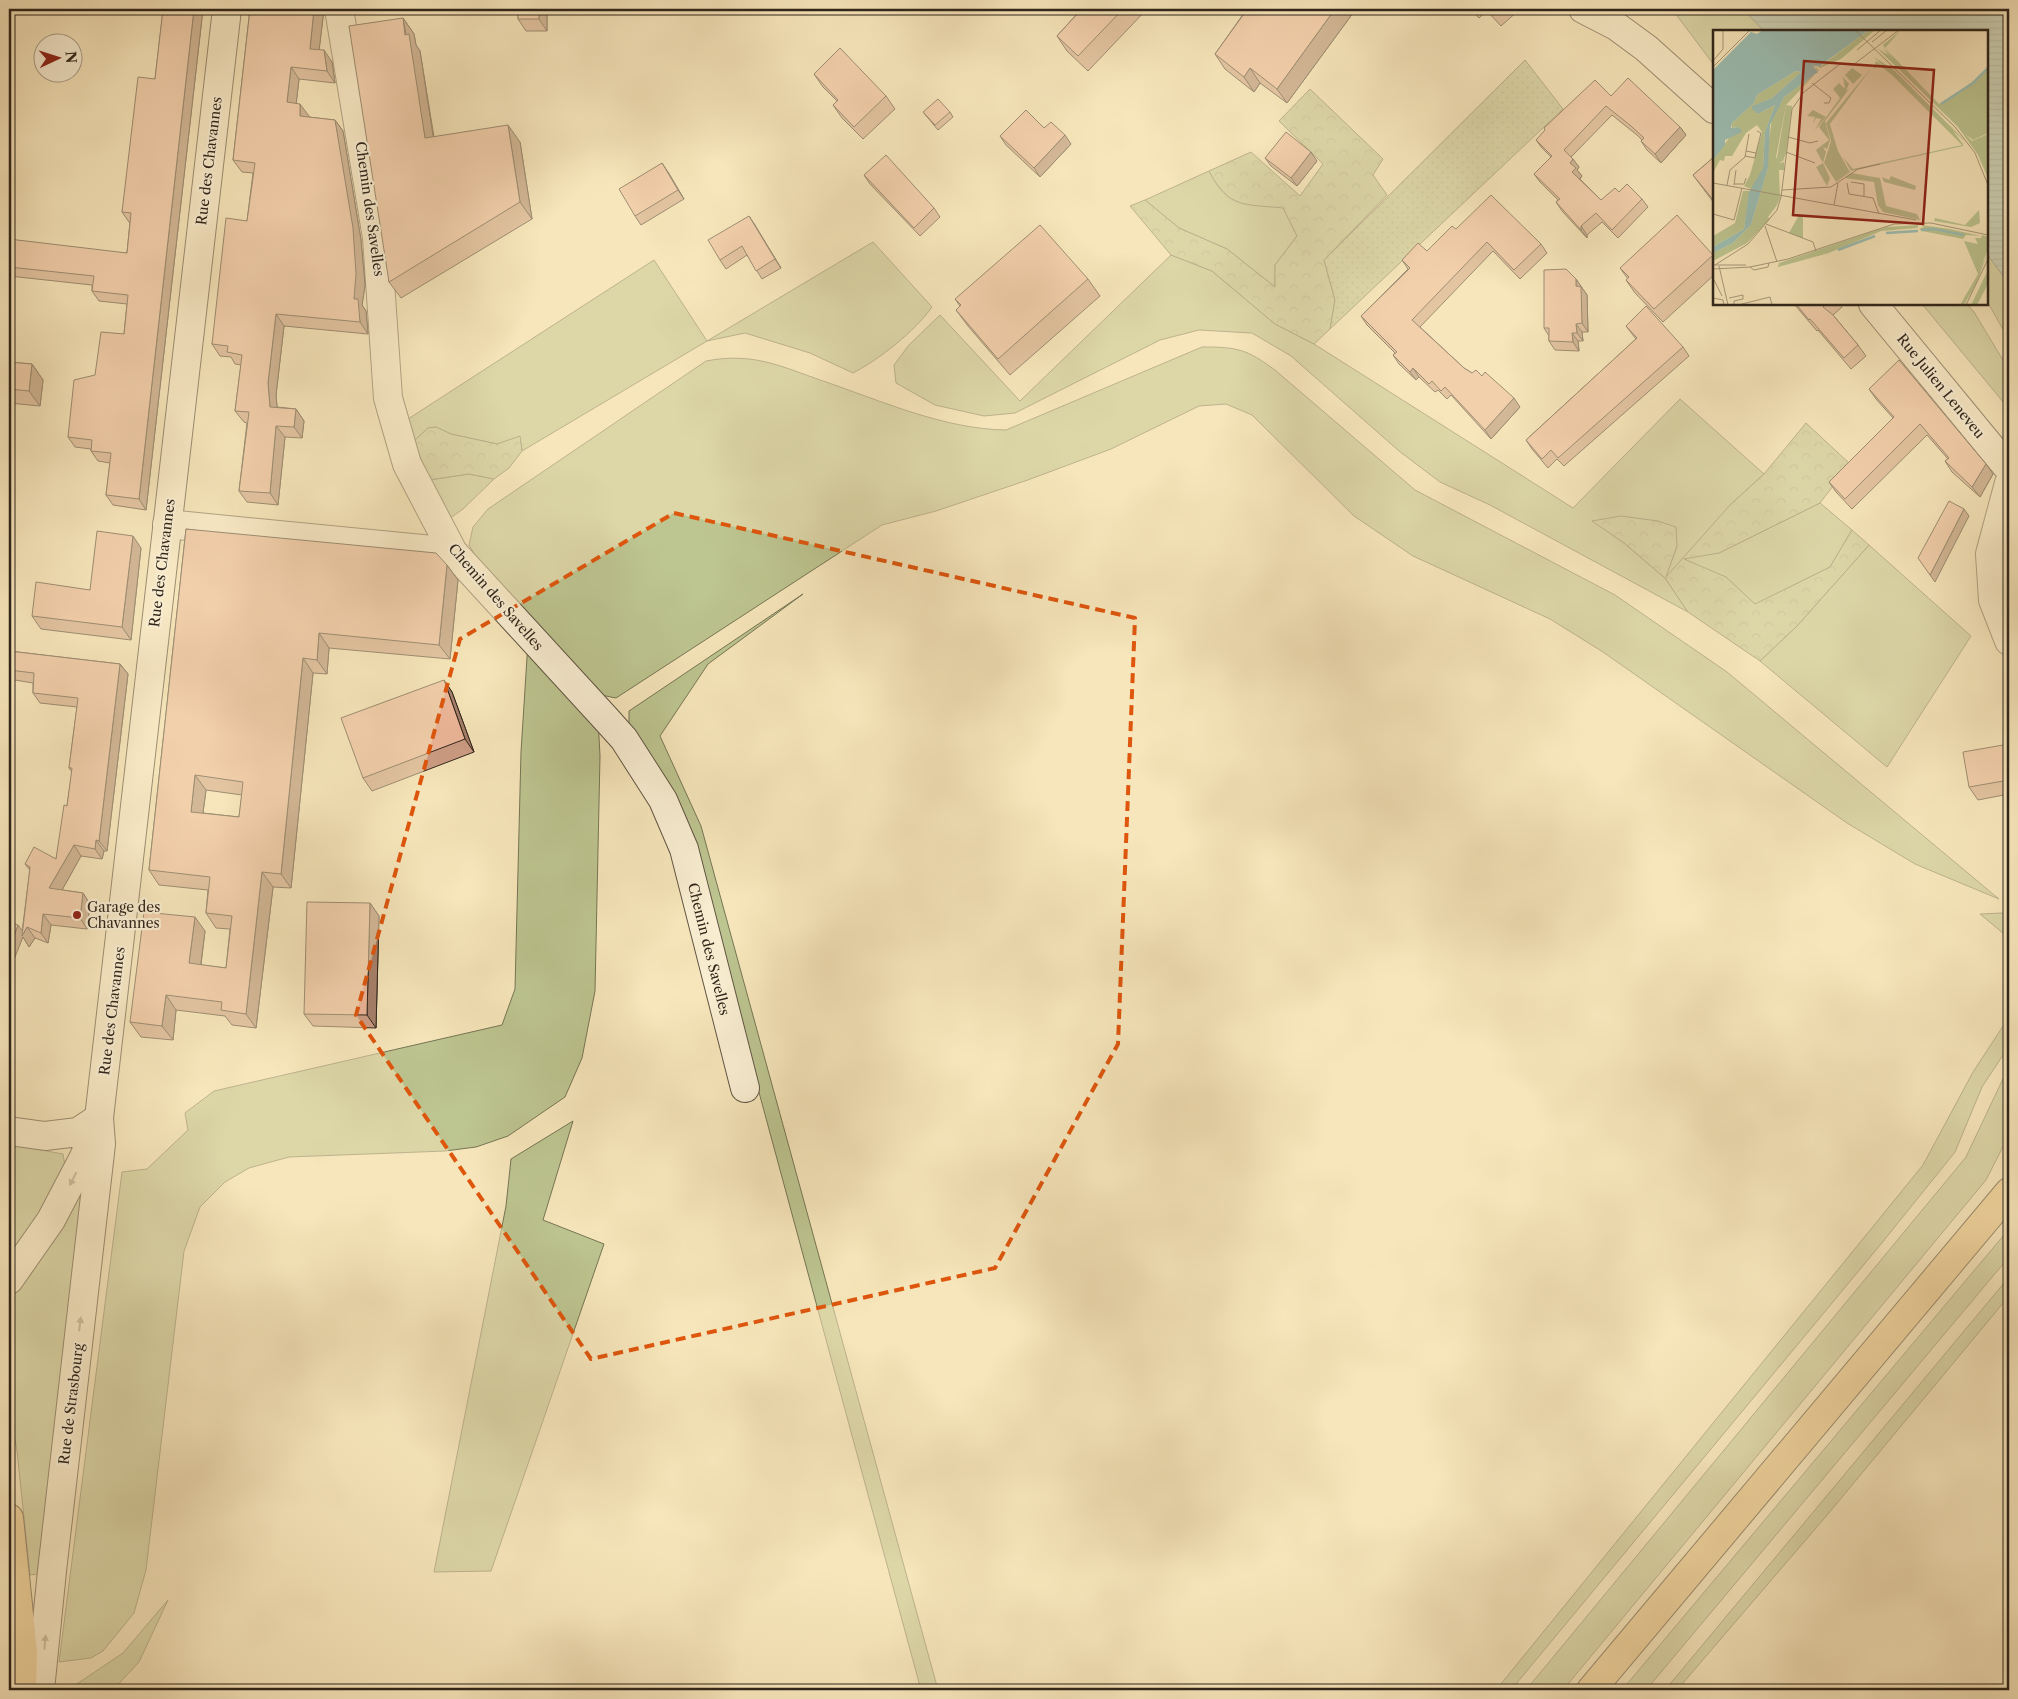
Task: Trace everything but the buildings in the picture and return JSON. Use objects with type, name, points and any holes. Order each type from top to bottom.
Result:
[{"type":"main road","points":[[1592,1690],[2009,1192]]},
{"type":"main road","points":[[9,1518],[23,1653],[22,1690]]},
{"type":"street","name":"Rue des Chavannes","points":[[99,1118],[227,9]]},
{"type":"street","name":"Chemin des Savelles","points":[[338,9],[378,238],[388,398],[407,464],[454,552],[624,740],[663,800],[684,849],[745,1088]]},
{"type":"street","points":[[1583,9],[1616,26],[1646,48],[1713,108]]},
{"type":"street","name":"Rue Julien Leneveu","points":[[1874,305],[2009,469]]},
{"type":"street","points":[[2009,484],[1990,554],[1993,600],[2009,641]]},
{"type":"street","points":[[167,524],[454,552]]},
{"type":"street","points":[[9,1131],[45,1136],[78,1132],[99,1118]]},
{"type":"street","points":[[9,1280],[51,1220],[84,1156],[99,1118]]},
{"type":"street","name":"Rue de Strasbourg","points":[[40,1690],[101,1144],[99,1118]]},
{"type":"highlighted area","points":[[674,513],[1135,618],[1118,1044],[995,1268],[591,1359],[356,1015],[460,639]]},
{"type":"green space","points":[[1672,9],[1743,9],[1763,30],[1713,30],[1713,64]]},
{"type":"green space","points":[[1525,60],[1563,109],[1330,329],[1335,300],[1324,260]]},
{"type":"green space","points":[[1310,89],[1383,159],[1373,175],[1387,195],[1324,260],[1335,300],[1330,329],[1314,344],[1275,324],[1212,271],[1171,255],[1130,206],[1145,200],[1179,228],[1227,249],[1275,287],[1275,265],[1297,236],[1283,208],[1248,205],[1231,198],[1216,183],[1209,171],[1251,152],[1300,196],[1323,164],[1279,121]]},
{"type":"green space","points":[[1209,171],[1224,192],[1239,202],[1283,207],[1297,236],[1275,265],[1275,287],[1227,249],[1179,228],[1145,200]]},
{"type":"green space","points":[[873,242],[932,307],[896,344],[853,373],[810,353],[745,333],[707,341]]},
{"type":"green space","points":[[1171,255],[1212,271],[1275,324],[1314,344],[1573,508],[1680,399],[1764,474],[1730,505],[1719,553],[1820,503],[1852,530],[1830,567],[1755,605],[1726,577],[1665,578],[1688,612],[1490,505],[1440,482],[1399,451],[1291,356],[1252,333],[1199,330],[1160,340],[1015,413],[984,416],[935,405],[896,383],[894,365],[909,345],[940,315],[1020,401]],"holes":[[[1593,521],[1677,546],[1665,578],[1624,543]]]},
{"type":"green space","points":[[1988,255],[2009,284],[2009,340],[1988,303]]},
{"type":"green space","points":[[654,260],[707,341],[522,451],[520,437],[497,444],[451,434],[436,427],[428,428],[414,441],[408,419]]},
{"type":"green space","points":[[1923,305],[1968,305],[1974,312],[2009,370],[2009,409]]},
{"type":"green space","points":[[1202,347],[1233,349],[1249,353],[1275,370],[1415,490],[1615,595],[1727,672],[1999,899],[1915,864],[1847,823],[1603,652],[1550,619],[1413,556],[1354,516],[1252,415],[1226,404],[1199,406],[1111,449],[936,511],[882,525],[616,698],[601,695],[478,560],[469,545],[473,527],[488,509],[706,361],[738,358],[766,362],[913,413],[959,425],[1006,430]]},
{"type":"green space","points":[[1806,423],[1850,464],[1820,503],[1719,553],[1684,559],[1726,577],[1755,604],[1830,567],[1852,530],[1869,545],[1797,626],[1760,661],[1688,612],[1665,578],[1624,543],[1592,521],[1621,516],[1658,521],[1676,527],[1677,546],[1666,577],[1730,505],[1764,474]]},
{"type":"green space","points":[[436,427],[451,434],[497,444],[520,436],[522,451],[509,468],[494,479],[469,474],[429,480],[414,441],[428,428]]},
{"type":"green space","points":[[469,474],[494,479],[463,509],[446,521],[429,480]]},
{"type":"green space","points":[[1869,545],[1971,636],[1887,767],[1760,661],[1797,626]]},
{"type":"green space","points":[[803,594],[708,664],[660,736],[701,826],[938,1690],[921,1690],[715,930],[629,724],[629,711]]},
{"type":"green space","points":[[528,642],[598,718],[600,756],[595,991],[582,1058],[565,1097],[508,1136],[476,1147],[445,1151],[289,1157],[249,1168],[225,1182],[200,1207],[184,1251],[146,1570],[134,1613],[103,1651],[91,1658],[59,1662],[122,1172],[147,1169],[188,1130],[185,1113],[214,1091],[502,1025],[515,989],[521,752]]},
{"type":"green space","points":[[2002,913],[2009,915],[2009,938],[1980,914]]},
{"type":"green space","points":[[2009,1017],[2009,1046],[1982,1087],[1955,1152],[1511,1690],[1496,1690],[1923,1165],[1973,1072]]},
{"type":"green space","points":[[2009,1066],[2009,1135],[1986,1180],[1563,1690],[1526,1690],[1966,1157]]},
{"type":"green space","points":[[573,1121],[543,1220],[604,1244],[491,1571],[434,1572],[506,1206],[511,1159]]},
{"type":"green space","points":[[9,1144],[63,1154],[66,1172],[9,1262]]},
{"type":"green space","points":[[77,1189],[86,1191],[46,1573],[30,1575],[17,1451],[9,1405],[9,1293]]},
{"type":"green space","points":[[2009,1229],[2009,1257],[1646,1690],[1622,1690]]},
{"type":"green space","points":[[2009,1277],[2009,1296],[1828,1514],[1677,1690],[1665,1690]]},
{"type":"green space","points":[[168,1600],[139,1662],[113,1690],[68,1690],[123,1653]]},
{"type":"water","points":[[1743,9],[2009,9],[2009,284],[1988,255],[1988,30],[1763,30]]},
{"type":"place","name":"Garage des Chavannes","points":[[77,915]]}]
